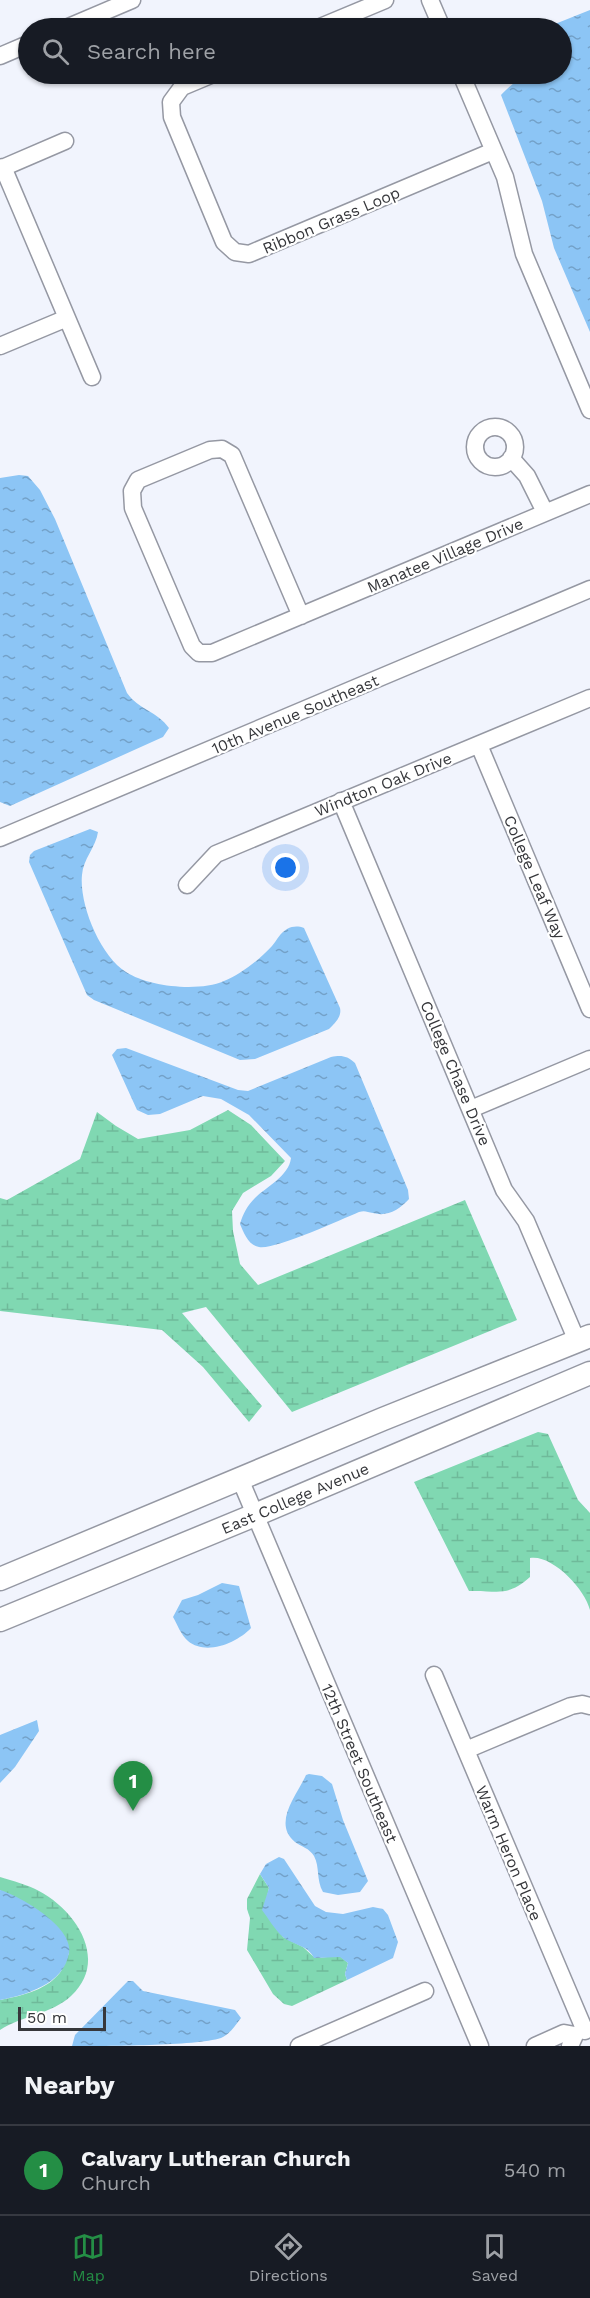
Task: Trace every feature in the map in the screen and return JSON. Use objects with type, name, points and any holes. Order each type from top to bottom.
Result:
[{"type":"main road","points":[[0,1579],[382,1419],[584,1338]]},
{"type":"main road","name":"East College Avenue","points":[[0,1620],[255,1515],[590,1372]]},
{"type":"street","points":[[90,18],[132,0]]},
{"type":"street","points":[[342,18],[385,0]]},
{"type":"street","points":[[430,0],[438,18]]},
{"type":"street","points":[[0,56],[18,48]]},
{"type":"street","name":"Ribbon Grass Loop","points":[[189,84],[182,87],[171,102],[172,117],[224,242],[235,252],[249,254],[494,151]]},
{"type":"street","points":[[465,84],[505,177],[524,255],[590,410]]},
{"type":"street","points":[[65,141],[1,168],[92,377]]},
{"type":"street","points":[[0,346],[67,318]]},
{"type":"street","name":"Manatee Village Drive","points":[[301,616],[232,454],[222,448],[210,450],[138,480],[132,492],[133,508],[192,646],[199,652],[212,653],[301,616],[545,512],[590,494]]},
{"type":"street","points":[[511,458],[527,476],[545,512]]},
{"type":"street","name":"10th Avenue Southeast","points":[[0,838],[590,589]]},
{"type":"street","name":"Windton Oak Drive","points":[[187,885],[216,854],[590,698]]},
{"type":"street","name":"College Leaf Way","points":[[479,745],[590,1009]]},
{"type":"street","name":"College Chase Drive","points":[[341,801],[504,1190],[526,1221],[584,1338]]},
{"type":"street","points":[[471,1109],[590,1059]]},
{"type":"street","name":"12th Street Southeast","points":[[240,1479],[480,2046]]},
{"type":"street","name":"Warm Heron Place","points":[[434,1675],[580,2039]]},
{"type":"street","points":[[466,1750],[571,1706],[582,1704],[590,1706]]},
{"type":"street","points":[[299,2046],[425,1991]]},
{"type":"street","points":[[535,2046],[564,2033],[580,2039]]},
{"type":"green space","points":[[228,1110],[251,1125],[285,1161],[271,1176],[243,1193],[232,1211],[233,1231],[240,1264],[258,1285],[465,1200],[517,1320],[292,1412],[206,1307],[182,1313],[262,1406],[249,1422],[203,1367],[162,1330],[0,1311],[0,1198],[7,1200],[80,1159],[97,1112],[138,1139],[190,1130]]},
{"type":"green space","points":[[538,1432],[548,1434],[578,1500],[590,1513],[590,1610],[575,1583],[557,1567],[539,1558],[530,1558],[530,1577],[514,1588],[501,1592],[469,1591],[414,1482]]},
{"type":"green space","points":[[260,1874],[269,1888],[267,1897],[283,1937],[303,1947],[315,1958],[340,1956],[348,1963],[345,1974],[347,1980],[292,2006],[284,2004],[273,1994],[247,1950],[250,1918],[247,1899]]},
{"type":"green space","points":[[0,1877],[30,1887],[53,1900],[76,1924],[84,1938],[88,1953],[87,1968],[82,1982],[71,1996],[55,2007],[0,2030],[0,2000],[23,1995],[52,1981],[60,1973],[69,1953],[0,1890]]},
{"type":"water","points":[[590,10],[590,332],[554,248],[542,201],[501,95],[514,84],[572,84],[572,18],[570,18]]},
{"type":"water","points":[[28,476],[40,490],[55,519],[127,693],[169,728],[163,737],[10,806],[0,802],[0,478]]},
{"type":"water","points":[[90,829],[98,832],[83,869],[84,900],[100,942],[108,954],[126,972],[148,981],[174,986],[214,984],[250,966],[287,929],[302,927],[340,1008],[336,1022],[329,1029],[255,1059],[240,1060],[94,1000],[87,995],[29,862],[30,855],[34,851]]},
{"type":"water","points":[[126,1048],[238,1090],[248,1091],[331,1057],[341,1056],[349,1059],[355,1063],[408,1190],[409,1199],[388,1213],[361,1211],[279,1244],[267,1247],[255,1246],[247,1238],[240,1224],[242,1217],[252,1201],[286,1170],[291,1158],[249,1115],[221,1099],[203,1096],[160,1114],[148,1115],[137,1110],[112,1055],[117,1049]]},
{"type":"water","points":[[222,1583],[239,1586],[251,1628],[230,1643],[221,1646],[195,1645],[183,1636],[173,1617],[182,1600]]},
{"type":"water","points":[[37,1720],[39,1731],[15,1767],[0,1783],[0,1735]]},
{"type":"water","points":[[306,1775],[322,1776],[332,1784],[343,1820],[368,1881],[360,1892],[338,1895],[323,1892],[314,1856],[288,1834],[286,1818],[288,1809]]},
{"type":"water","points":[[279,1857],[284,1859],[315,1906],[326,1912],[343,1914],[373,1907],[383,1909],[388,1915],[398,1942],[393,1958],[347,1980],[345,1974],[348,1963],[340,1957],[314,1958],[304,1948],[283,1937],[262,1910],[269,1888],[260,1874],[266,1864]]},
{"type":"water","points":[[0,1890],[32,1906],[55,1923],[68,1943],[69,1953],[66,1964],[52,1980],[32,1991],[0,2000]]},
{"type":"water","points":[[128,1981],[133,1981],[143,1991],[235,2010],[241,2018],[227,2034],[209,2041],[150,2045],[72,2046],[75,2035]]},
{"type":"place","name":"Calvary Lutheran Church","points":[[133,1811]]}]
